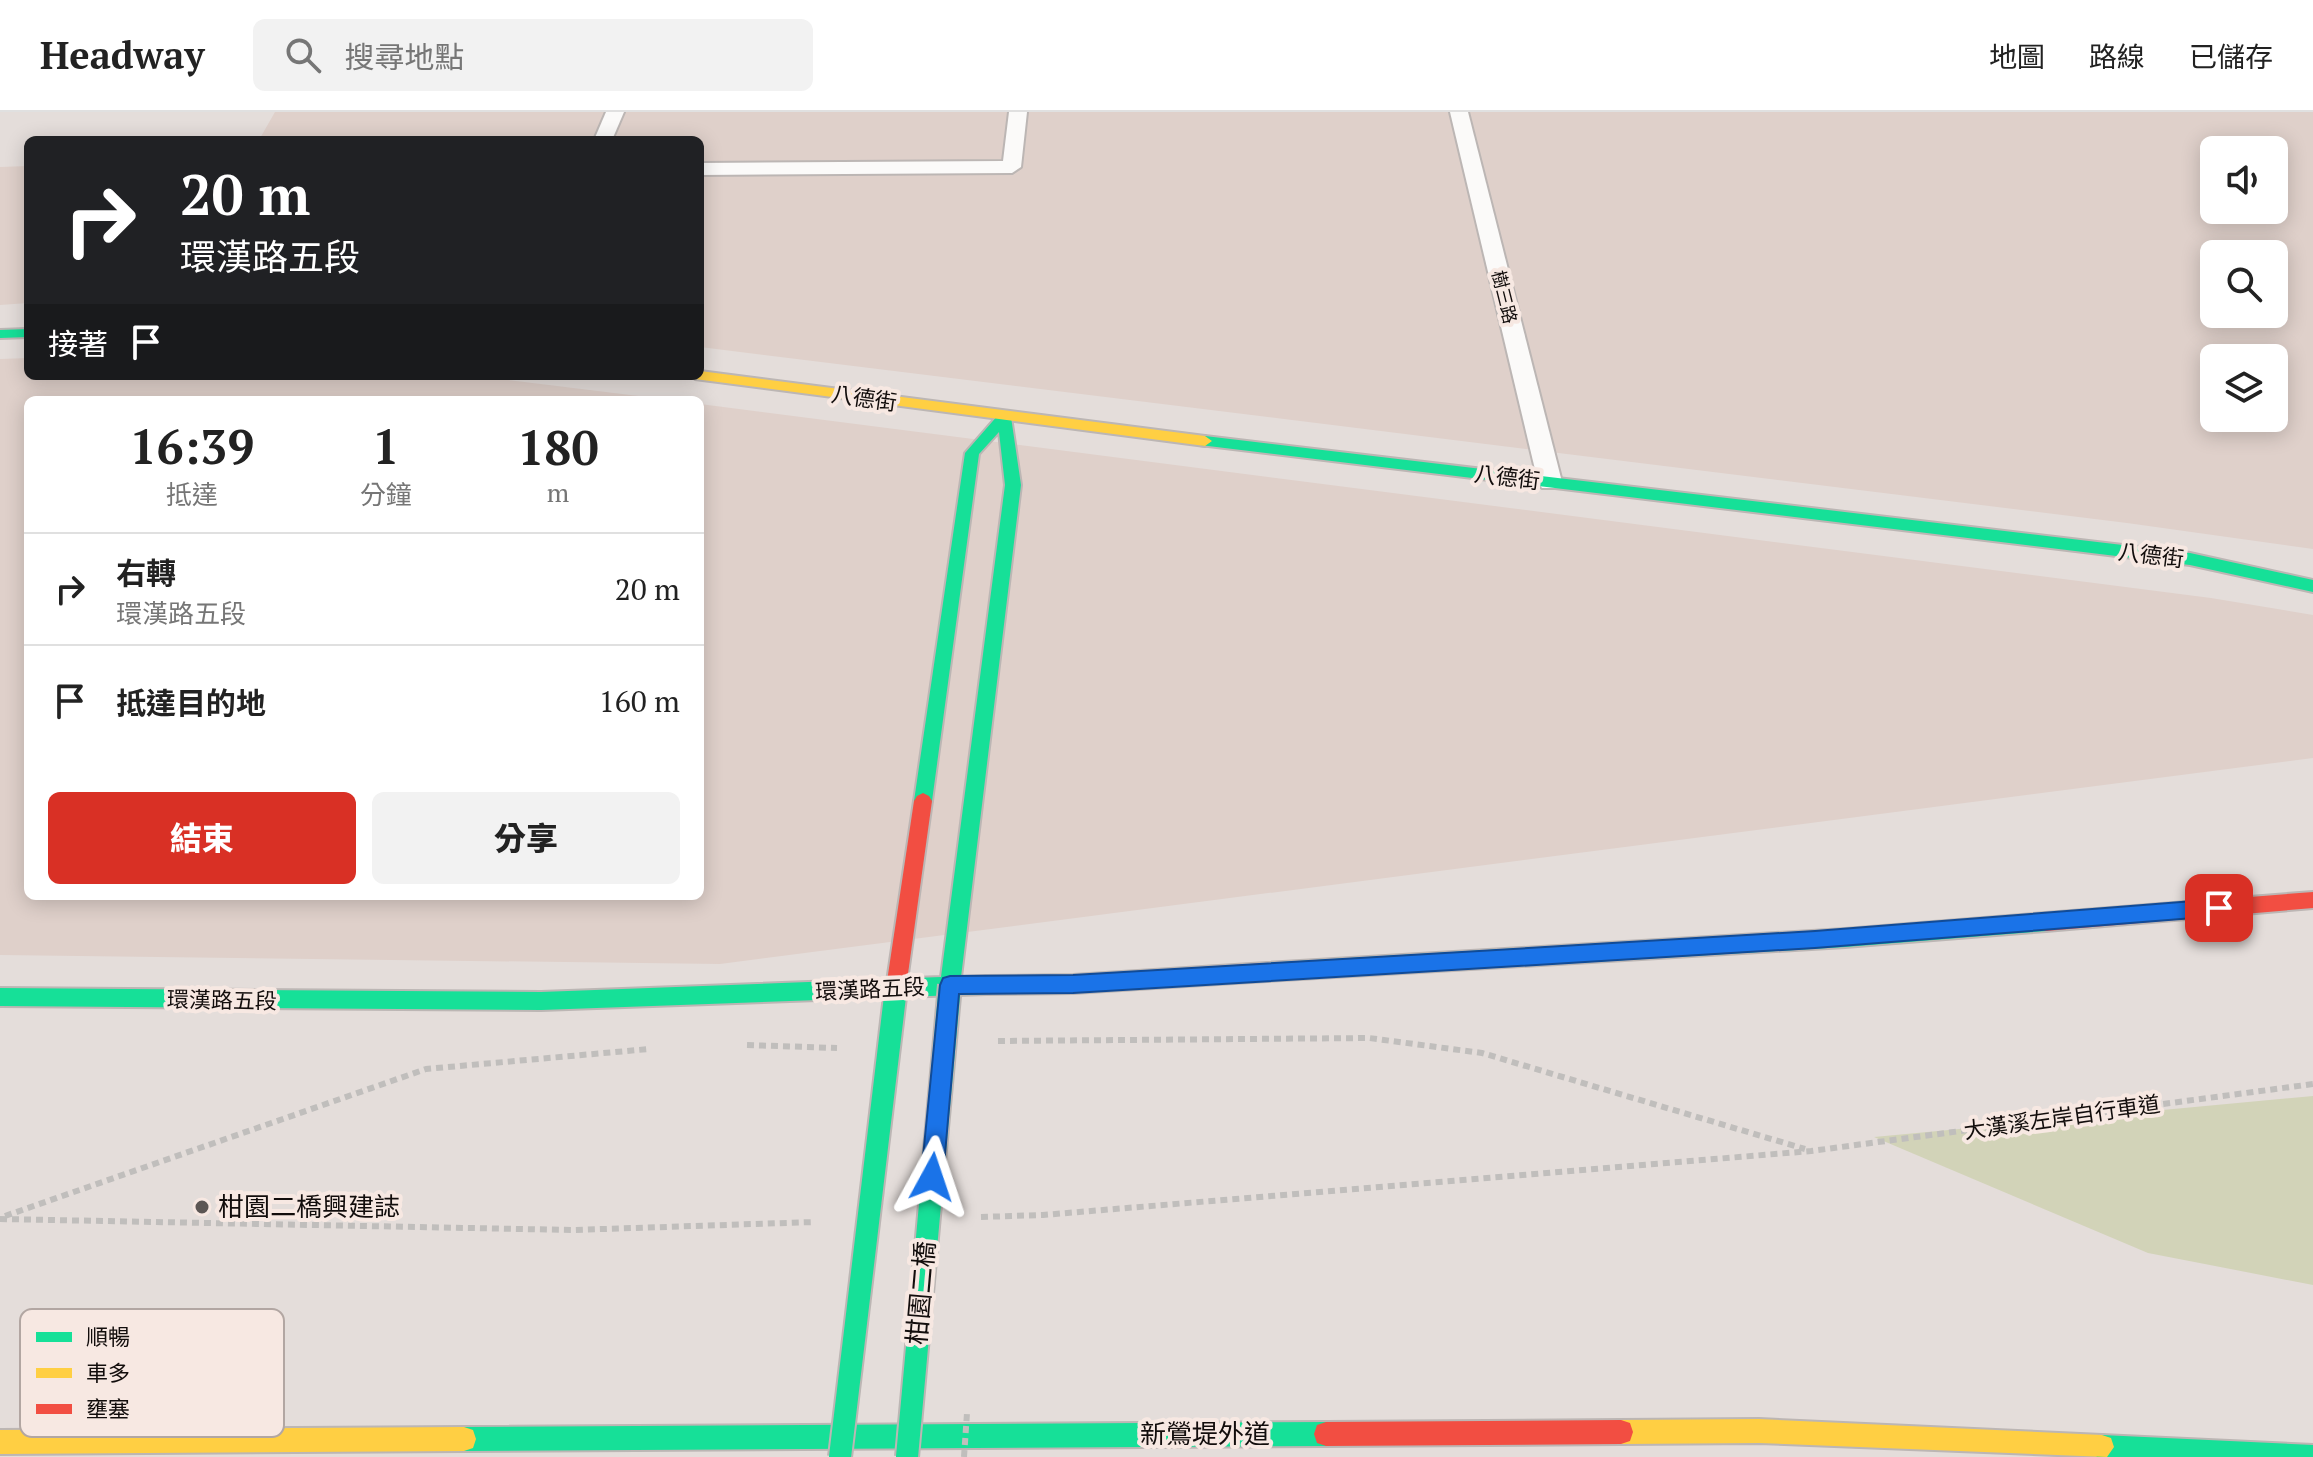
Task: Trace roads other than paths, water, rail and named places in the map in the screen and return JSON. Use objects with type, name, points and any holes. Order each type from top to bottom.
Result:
[{"type":"street","points":[[0,334],[24,333]]},
{"type":"street","name":"八德街","points":[[704,377],[1004,417],[2190,559],[2313,586]]},
{"type":"street","points":[[840,1457],[896,988],[972,453],[1004,417]]},
{"type":"street","name":"柑園二橋","points":[[907,1457],[950,985],[1013,485],[1004,417]]},
{"type":"street","name":"環漢路五段","points":[[0,997],[541,1001],[950,985],[1073,984],[1798,941],[2313,900]]},
{"type":"street","name":"新鶯堤外道","points":[[0,1442],[1759,1431],[2313,1457]]},
{"type":"lane","points":[[605,136],[615,112]]},
{"type":"lane","points":[[704,169],[1012,167],[1018,112]]},
{"type":"lane","name":"樹三路","points":[[1459,112],[1550,482]]},
{"type":"place","name":"柑園二橋興建誌","points":[[202,1207]]}]
